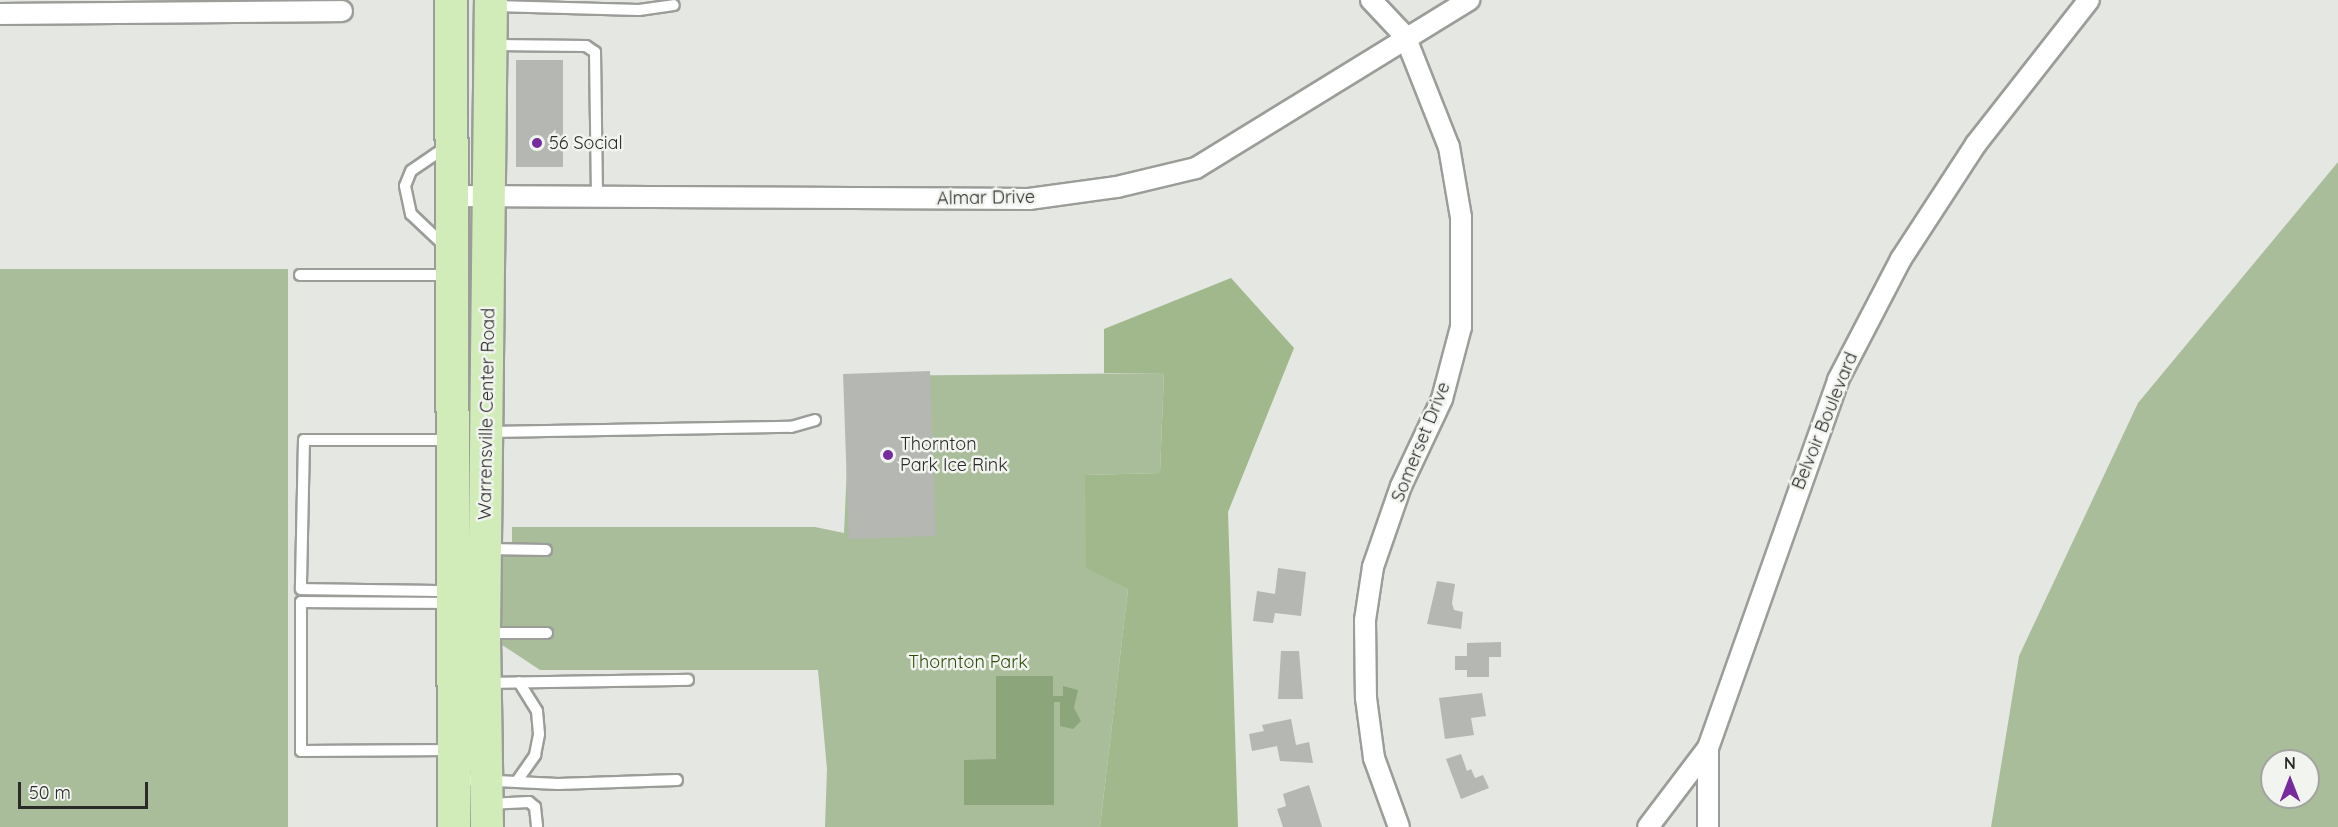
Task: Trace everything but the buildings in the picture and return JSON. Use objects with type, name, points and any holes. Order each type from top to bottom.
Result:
[{"type":"main road","name":"Warrensville Center Road","points":[[451,0],[453,597],[469,633],[485,683],[495,798]]},
{"type":"main road","name":"Warrensville Center Road","points":[[454,827],[454,765],[469,633],[485,549],[491,3]]},
{"type":"street","name":"Somerset Drive","points":[[1371,0],[1405,36],[1449,147],[1461,217],[1461,327],[1442,399],[1401,486],[1373,567],[1365,620],[1366,698],[1374,758],[1399,827]]},
{"type":"street","name":"Almar Drive","points":[[452,196],[1029,199],[1117,187],[1196,168],[1405,36],[1469,0]]},
{"type":"street","name":"Belvoir Boulevard","points":[[1708,827],[1708,748],[1838,380],[1901,259],[1976,144],[2089,0]]},
{"type":"street","points":[[0,14],[133,6],[342,11]]},
{"type":"street","points":[[1648,827],[1708,748]]},
{"type":"lane","points":[[491,3],[639,10],[674,5]]},
{"type":"lane","points":[[490,45],[586,46],[595,52],[597,197]]},
{"type":"lane","points":[[451,143],[411,171],[405,186],[411,214],[452,263]]},
{"type":"lane","points":[[300,275],[452,263]]},
{"type":"lane","points":[[487,432],[791,427],[815,420]]},
{"type":"lane","points":[[453,440],[304,440],[301,589],[453,597]]},
{"type":"lane","points":[[485,549],[546,550]]},
{"type":"lane","points":[[453,597],[301,602],[300,751],[454,765],[495,798],[529,802],[535,807],[537,827]]},
{"type":"lane","points":[[469,633],[547,633]]},
{"type":"lane","points":[[485,683],[688,680]]},
{"type":"lane","points":[[495,798],[535,755],[538,734],[537,711],[519,682]]},
{"type":"lane","points":[[495,798],[677,780]]},
{"type":"green space","points":[[2338,162],[2338,827],[1991,827],[2019,656],[2138,403]]},
{"type":"green space","points":[[0,269],[288,269],[288,827],[0,827]]},
{"type":"green space","name":"Thornton Park","points":[[1164,373],[1160,473],[1085,475],[1128,589],[1100,827],[825,827],[827,769],[818,670],[540,670],[484,633],[485,549],[512,549],[512,527],[815,527],[844,533],[851,376]]},
{"type":"shaded area","points":[[1231,278],[1294,348],[1228,512],[1238,827],[1100,827],[1128,589],[1086,568],[1085,475],[1160,473],[1164,373],[1104,373],[1104,329]]},
{"type":"shaded area","points":[[996,676],[1053,676],[1053,696],[1063,696],[1063,686],[1078,690],[1074,708],[1081,721],[1073,729],[1060,726],[1060,702],[1054,702],[1054,805],[964,805],[964,760],[996,759]]},
{"type":"place","name":"56 Social","points":[[537,143]]},
{"type":"place","name":"Thornton Park Ice Rink","points":[[888,455]]}]
